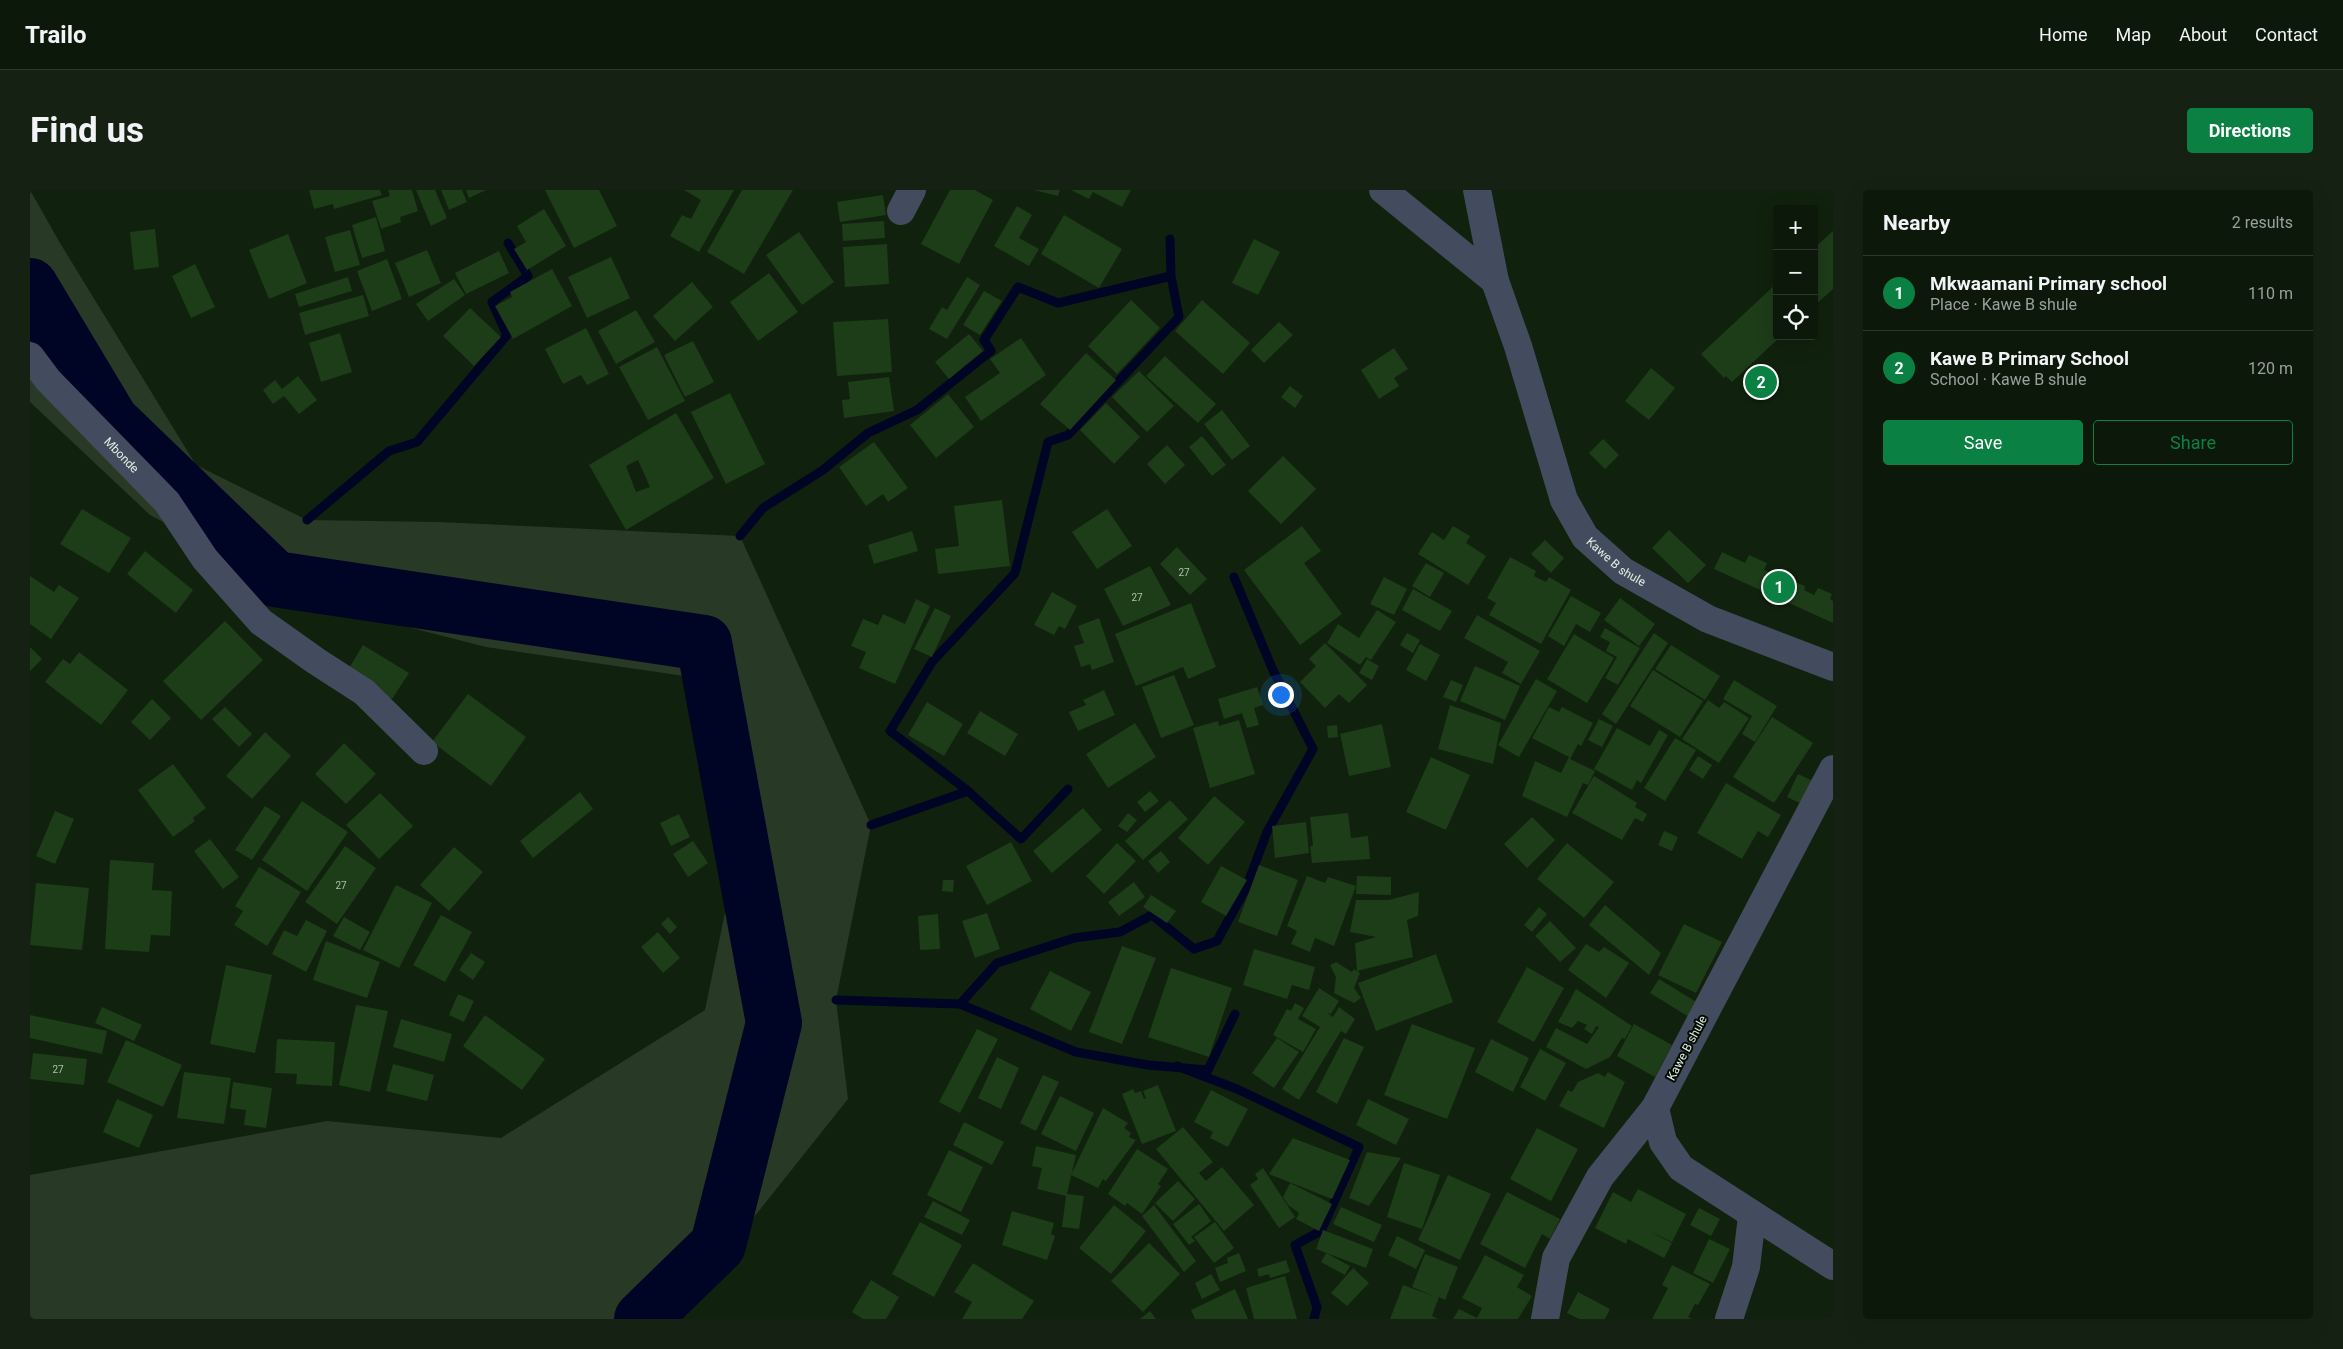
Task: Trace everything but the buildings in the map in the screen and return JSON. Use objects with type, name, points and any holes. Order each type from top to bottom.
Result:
[{"type":"street","points":[[1383,190],[1495,281]]},
{"type":"street","name":"Kawe B shule","points":[[1477,190],[1495,281],[1518,346],[1564,500],[1585,537],[1623,571],[1708,619],[1833,667]]},
{"type":"street","name":"Mbonde","points":[[30,356],[48,380],[167,502],[205,559],[261,622],[316,662],[364,692],[424,751]]},
{"type":"street","name":"Kawe B shule","points":[[1545,1319],[1556,1258],[1600,1177],[1655,1108],[1833,769]]},
{"type":"street","points":[[1655,1108],[1662,1142],[1681,1168],[1752,1216],[1833,1266]]},
{"type":"street","points":[[1729,1319],[1746,1267],[1752,1216]]},
{"type":"green space","points":[[30,190],[60,243],[196,465],[307,520],[437,522],[740,536],[871,825],[836,1000],[848,1099],[673,1319],[30,1319],[30,1175],[327,1121],[501,1138],[705,1010],[739,844],[684,676],[486,647],[322,605],[150,515],[30,402]]},
{"type":"waterway","points":[[740,536],[763,508],[823,470],[868,433],[917,410],[991,351],[984,340],[1018,287],[1058,303],[1171,276],[1170,239]]},
{"type":"waterway","points":[[307,520],[389,451],[417,442],[507,335],[492,302],[528,276],[508,243]]},
{"type":"waterway","points":[[968,791],[890,731],[932,662],[1015,573],[1048,442],[1068,435],[1179,317],[1171,276]]},
{"type":"waterway","points":[[30,286],[111,421],[275,579],[704,643],[774,1023],[718,1245],[642,1319]]},
{"type":"waterway","points":[[836,1000],[960,1004],[997,963],[1074,938],[1120,932],[1152,915],[1194,949],[1217,941],[1246,888],[1267,832],[1313,749],[1272,668],[1234,577]]},
{"type":"waterway","points":[[871,825],[968,791],[1021,839],[1068,789]]},
{"type":"waterway","points":[[960,1004],[1076,1052],[1148,1065],[1208,1070],[1235,1014]]},
{"type":"waterway","points":[[1177,1066],[1237,1089],[1359,1147],[1321,1231],[1295,1245],[1317,1307],[1314,1319]]},
{"type":"place","name":"Kawe B Primary School","points":[[1761,382]]},
{"type":"place","name":"Mkwaamani Primary school","points":[[1779,587]]}]
